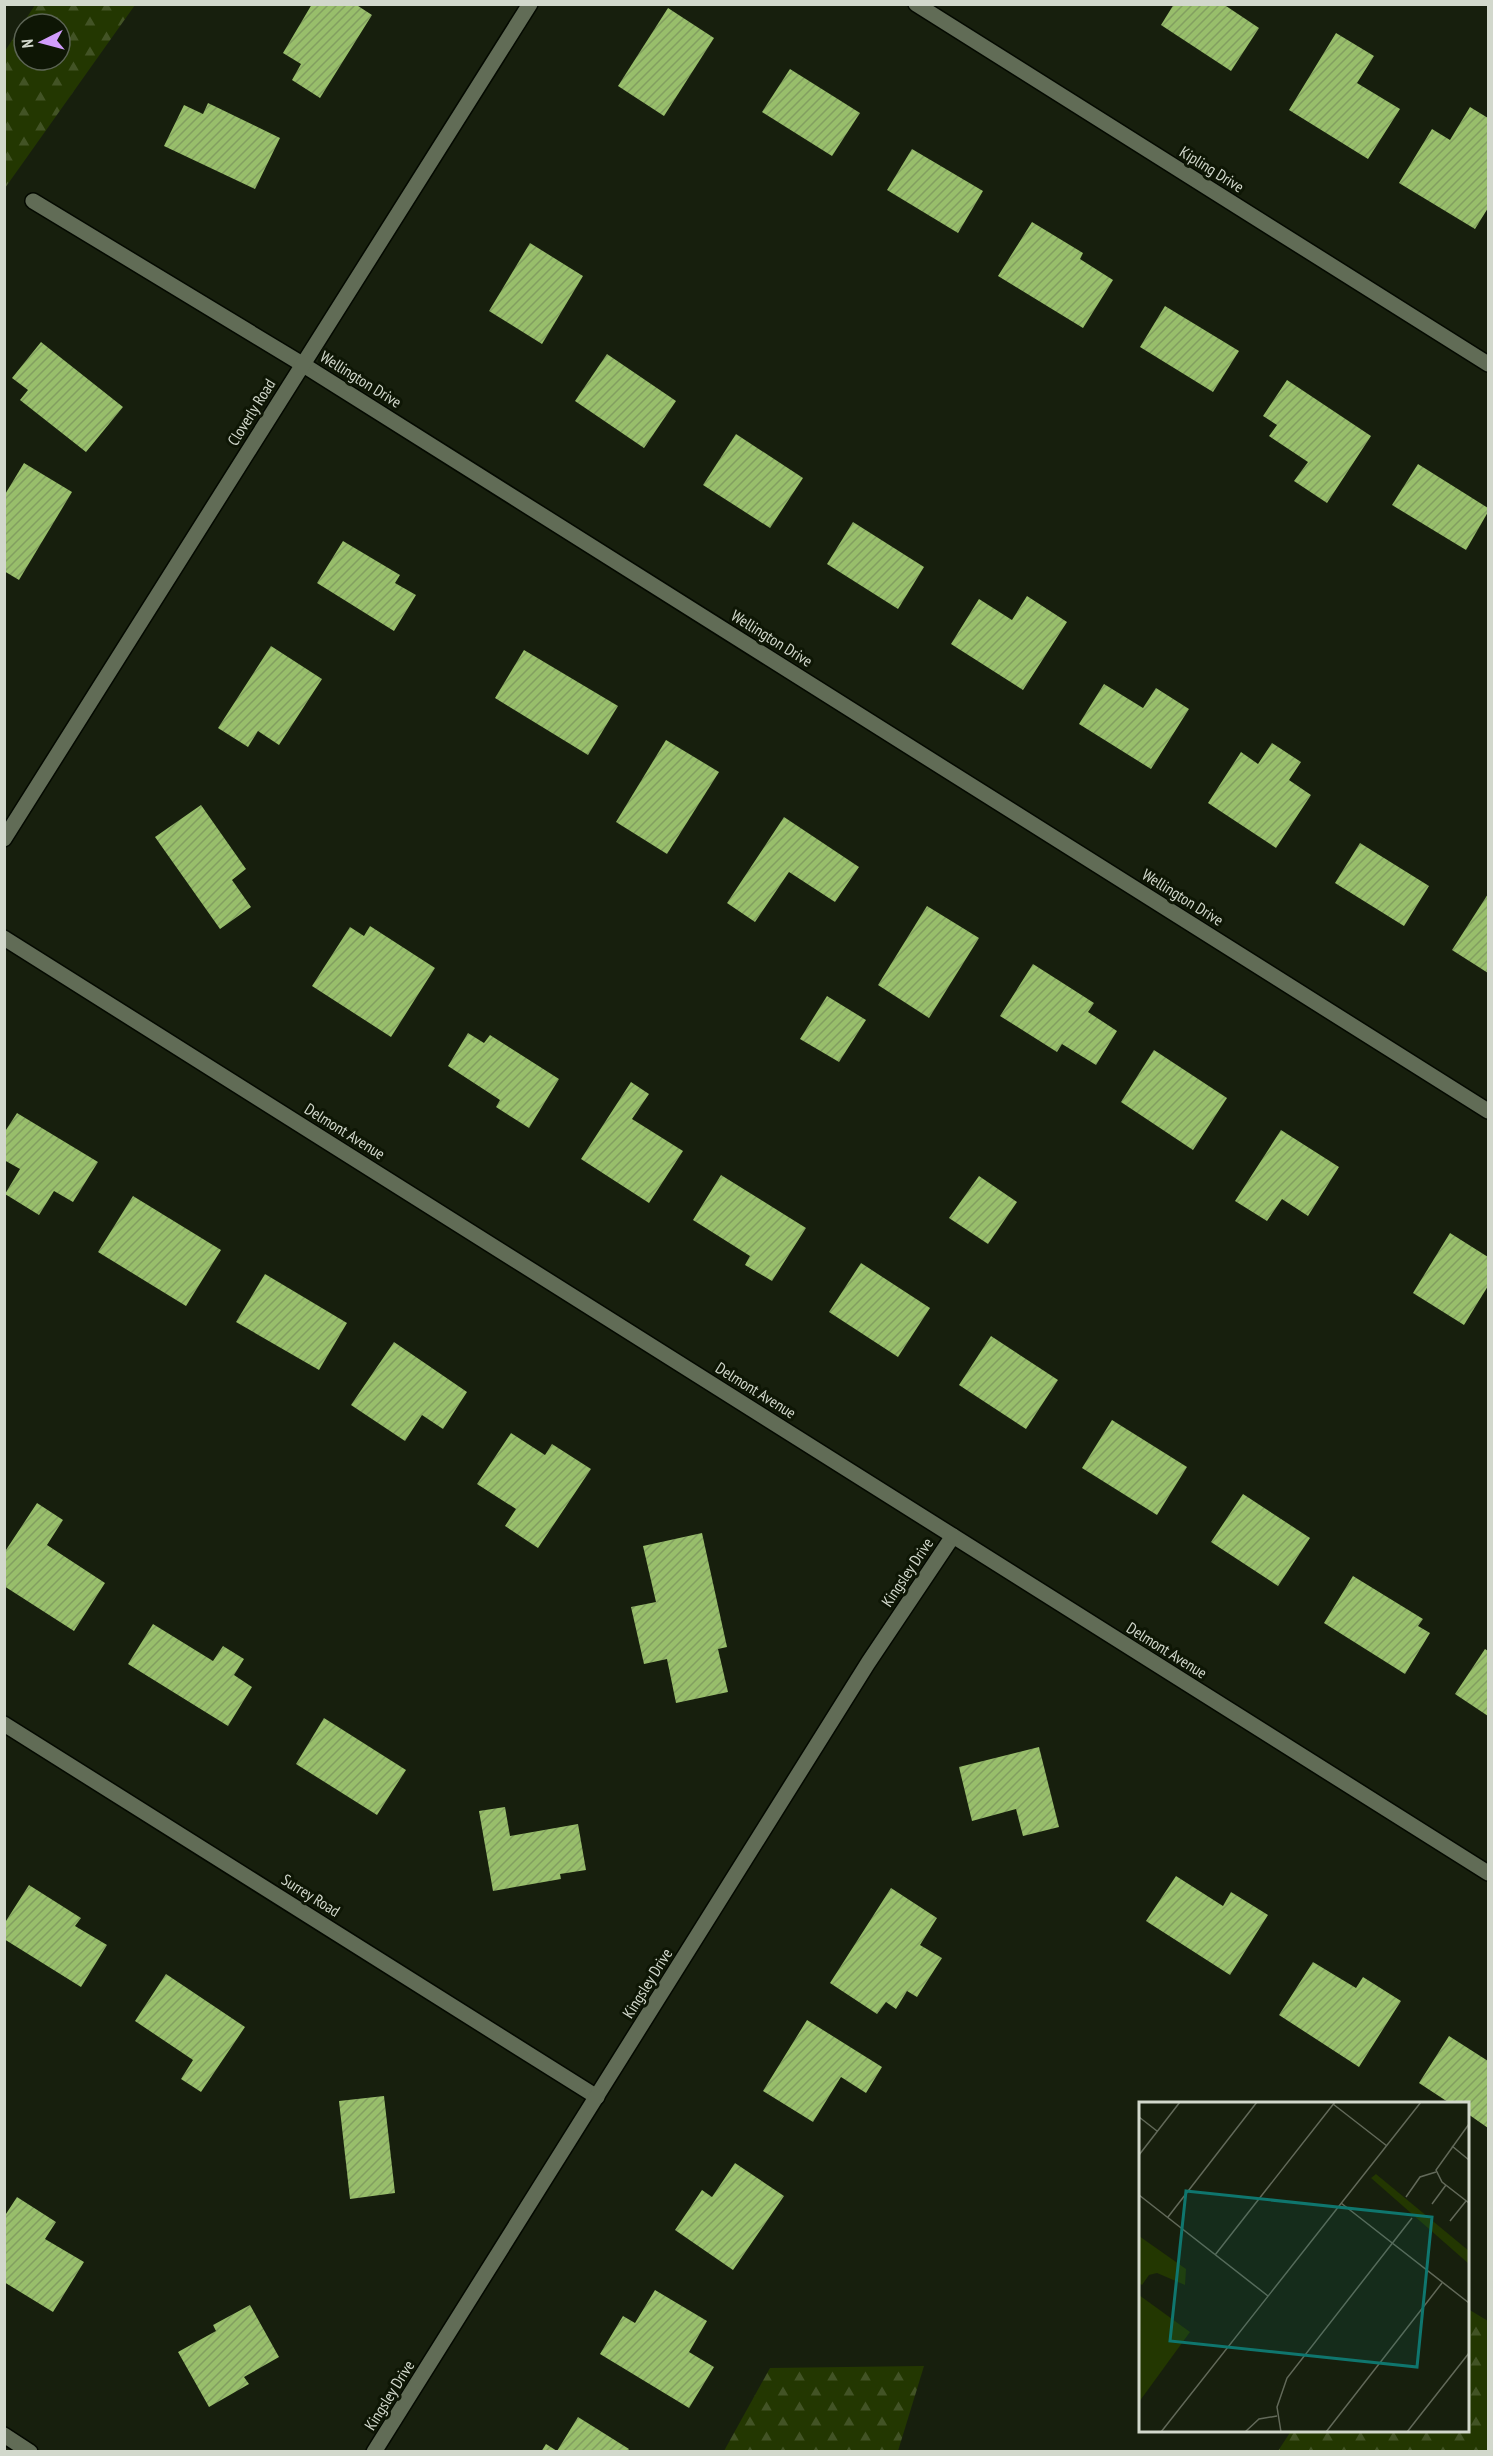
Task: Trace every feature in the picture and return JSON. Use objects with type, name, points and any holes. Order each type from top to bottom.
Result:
[{"type":"street","name":"Cloverly Road","points":[[4,839],[530,4]]},
{"type":"street","name":"Kipling Drive","points":[[916,4],[1488,364]]},
{"type":"street","name":"Wellington Drive","points":[[33,201],[302,364],[1488,1111]]},
{"type":"street","name":"Delmont Avenue","points":[[4,938],[1488,1874]]},
{"type":"street","name":"Kingsley Drive","points":[[374,2451],[868,1663],[953,1536]]},
{"type":"street","name":"Surrey Road","points":[[4,1724],[597,2097]]},
{"type":"street","points":[[4,2435],[30,2451]]},
{"type":"green space","points":[[35,5],[135,5],[5,188],[5,51],[12,40],[12,72],[72,72],[72,12],[30,12]]},
{"type":"green space","points":[[1469,2310],[1488,2321],[1488,2451],[1278,2451],[1290,2432],[1469,2432]]},
{"type":"green space","points":[[924,2366],[898,2451],[724,2451],[770,2368]]},
{"type":"building","points":[[312,4],[355,4],[372,15],[320,98],[292,80],[301,64],[283,53]]},
{"type":"building","points":[[1174,4],[1223,4],[1259,28],[1231,71],[1161,25]]},
{"type":"building","points":[[668,8],[714,38],[664,116],[618,86]]},
{"type":"building","points":[[1336,33],[1374,56],[1357,83],[1400,109],[1368,159],[1289,110]]},
{"type":"building","points":[[790,69],[860,113],[832,156],[762,112]]},
{"type":"building","points":[[208,103],[280,138],[255,189],[164,146],[184,105],[203,114]]},
{"type":"building","points":[[1470,107],[1488,118],[1488,208],[1475,229],[1399,183],[1432,129],[1450,140]]},
{"type":"building","points":[[912,149],[983,191],[958,233],[887,190]]},
{"type":"building","points":[[1032,222],[1083,253],[1080,259],[1113,280],[1083,328],[998,276]]},
{"type":"building","points":[[530,243],[583,276],[542,344],[489,311]]},
{"type":"building","points":[[1165,306],[1239,351],[1213,392],[1140,347]]},
{"type":"building","points":[[41,342],[123,407],[86,452],[20,400],[28,390],[12,378]]},
{"type":"building","points":[[607,354],[676,401],[644,448],[575,401]]},
{"type":"building","points":[[1287,380],[1371,436],[1327,503],[1294,481],[1308,462],[1269,436],[1277,425],[1263,416]]},
{"type":"building","points":[[736,434],[803,478],[770,528],[703,485]]},
{"type":"building","points":[[24,463],[72,492],[19,580],[4,571],[4,496]]},
{"type":"building","points":[[1418,464],[1488,508],[1488,512],[1466,550],[1392,505]]},
{"type":"building","points":[[853,522],[924,567],[898,609],[827,564]]},
{"type":"building","points":[[343,541],[400,575],[395,583],[416,595],[394,631],[317,583]]},
{"type":"building","points":[[1027,596],[1067,622],[1023,690],[951,644],[979,599],[1012,620]]},
{"type":"building","points":[[271,646],[322,679],[279,745],[258,731],[248,747],[218,728]]},
{"type":"building","points":[[524,650],[618,706],[588,755],[495,698]]},
{"type":"building","points":[[1104,684],[1143,708],[1156,688],[1189,709],[1151,769],[1079,724]]},
{"type":"building","points":[[666,740],[719,772],[667,854],[616,822]]},
{"type":"building","points":[[1272,743],[1301,762],[1289,780],[1311,795],[1276,848],[1208,803],[1241,752],[1258,764]]},
{"type":"building","points":[[201,805],[246,869],[232,880],[251,907],[220,929],[155,837]]},
{"type":"building","points":[[784,817],[859,867],[835,902],[789,872],[755,922],[727,903]]},
{"type":"building","points":[[1360,843],[1429,886],[1404,926],[1335,883]]},
{"type":"building","points":[[1488,894],[1488,973],[1452,950]]},
{"type":"building","points":[[927,906],[979,938],[929,1018],[878,985]]},
{"type":"building","points":[[370,926],[435,968],[391,1037],[312,986],[350,927],[364,936]]},
{"type":"building","points":[[1033,964],[1094,1003],[1088,1012],[1117,1031],[1096,1065],[1062,1044],[1057,1052],[1000,1016]]},
{"type":"building","points":[[827,996],[866,1020],[839,1062],[800,1039]]},
{"type":"building","points":[[468,1033],[484,1043],[490,1035],[559,1079],[529,1128],[496,1107],[500,1100],[448,1066]]},
{"type":"building","points":[[1154,1050],[1227,1098],[1193,1150],[1121,1102]]},
{"type":"building","points":[[631,1082],[649,1094],[632,1119],[683,1151],[649,1203],[581,1159]]},
{"type":"building","points":[[17,1113],[98,1162],[73,1202],[54,1191],[39,1215],[5,1194],[20,1169],[4,1160],[4,1133]]},
{"type":"building","points":[[1281,1130],[1339,1167],[1308,1216],[1282,1199],[1267,1221],[1235,1201]]},
{"type":"building","points":[[721,1175],[806,1228],[772,1281],[745,1265],[750,1256],[693,1220]]},
{"type":"building","points":[[979,1176],[1017,1202],[988,1244],[949,1218]]},
{"type":"building","points":[[133,1196],[221,1250],[186,1306],[98,1252]]},
{"type":"building","points":[[1450,1233],[1488,1257],[1488,1286],[1464,1325],[1413,1293]]},
{"type":"building","points":[[861,1263],[930,1308],[898,1357],[829,1312]]},
{"type":"building","points":[[265,1274],[347,1323],[319,1370],[236,1322]]},
{"type":"building","points":[[991,1336],[1058,1380],[1026,1429],[959,1385]]},
{"type":"building","points":[[394,1342],[467,1392],[443,1429],[422,1415],[405,1441],[351,1405]]},
{"type":"building","points":[[1112,1420],[1187,1467],[1157,1515],[1082,1468]]},
{"type":"building","points":[[511,1433],[545,1455],[552,1444],[591,1469],[538,1548],[505,1526],[516,1509],[477,1484]]},
{"type":"building","points":[[1243,1494],[1310,1538],[1278,1586],[1211,1542]]},
{"type":"building","points":[[37,1503],[63,1520],[47,1545],[105,1583],[74,1631],[4,1586],[4,1553]]},
{"type":"building","points":[[702,1533],[727,1647],[718,1649],[728,1692],[676,1703],[667,1659],[644,1664],[631,1607],[656,1602],[643,1546]]},
{"type":"building","points":[[1353,1576],[1423,1619],[1418,1626],[1430,1633],[1405,1674],[1324,1623]]},
{"type":"building","points":[[153,1624],[213,1661],[223,1646],[244,1659],[234,1675],[252,1687],[228,1726],[128,1664]]},
{"type":"building","points":[[1485,1649],[1488,1651],[1488,1716],[1455,1694]]},
{"type":"building","points":[[324,1718],[406,1770],[377,1815],[296,1764]]},
{"type":"building","points":[[1039,1747],[1059,1827],[1023,1836],[1016,1809],[972,1821],[959,1767]]},
{"type":"building","points":[[505,1807],[510,1836],[578,1824],[586,1870],[560,1874],[561,1879],[493,1891],[479,1811]]},
{"type":"building","points":[[1176,1876],[1223,1906],[1231,1892],[1268,1915],[1230,1975],[1146,1921]]},
{"type":"building","points":[[29,1885],[81,1918],[75,1926],[107,1945],[81,1987],[4,1939],[4,1924]]},
{"type":"building","points":[[891,1888],[937,1918],[920,1945],[942,1958],[917,1997],[907,1991],[896,2009],[886,2002],[877,2014],[830,1983]]},
{"type":"building","points":[[1313,1962],[1356,1988],[1363,1977],[1401,2001],[1359,2067],[1279,2015]]},
{"type":"building","points":[[166,1974],[245,2027],[201,2092],[181,2079],[193,2060],[135,2021]]},
{"type":"building","points":[[807,2020],[882,2067],[866,2093],[841,2077],[813,2122],[763,2091]]},
{"type":"building","points":[[1449,2036],[1488,2061],[1488,2128],[1469,2115],[1469,2102],[1448,2102],[1419,2083]]},
{"type":"building","points":[[384,2096],[395,2193],[350,2199],[339,2101]]},
{"type":"building","points":[[735,2163],[784,2196],[733,2270],[675,2230],[702,2190],[712,2197]]},
{"type":"building","points":[[17,2197],[56,2222],[45,2239],[84,2262],[53,2312],[4,2282],[4,2217]]},
{"type":"building","points":[[655,2290],[707,2321],[689,2352],[714,2367],[689,2408],[600,2354],[623,2316],[635,2323]]},
{"type":"building","points":[[250,2305],[279,2357],[244,2377],[249,2384],[209,2407],[178,2352],[216,2331],[213,2325]]},
{"type":"building","points":[[578,2417],[629,2449],[627,2452],[541,2452],[546,2444],[557,2451]]}]
